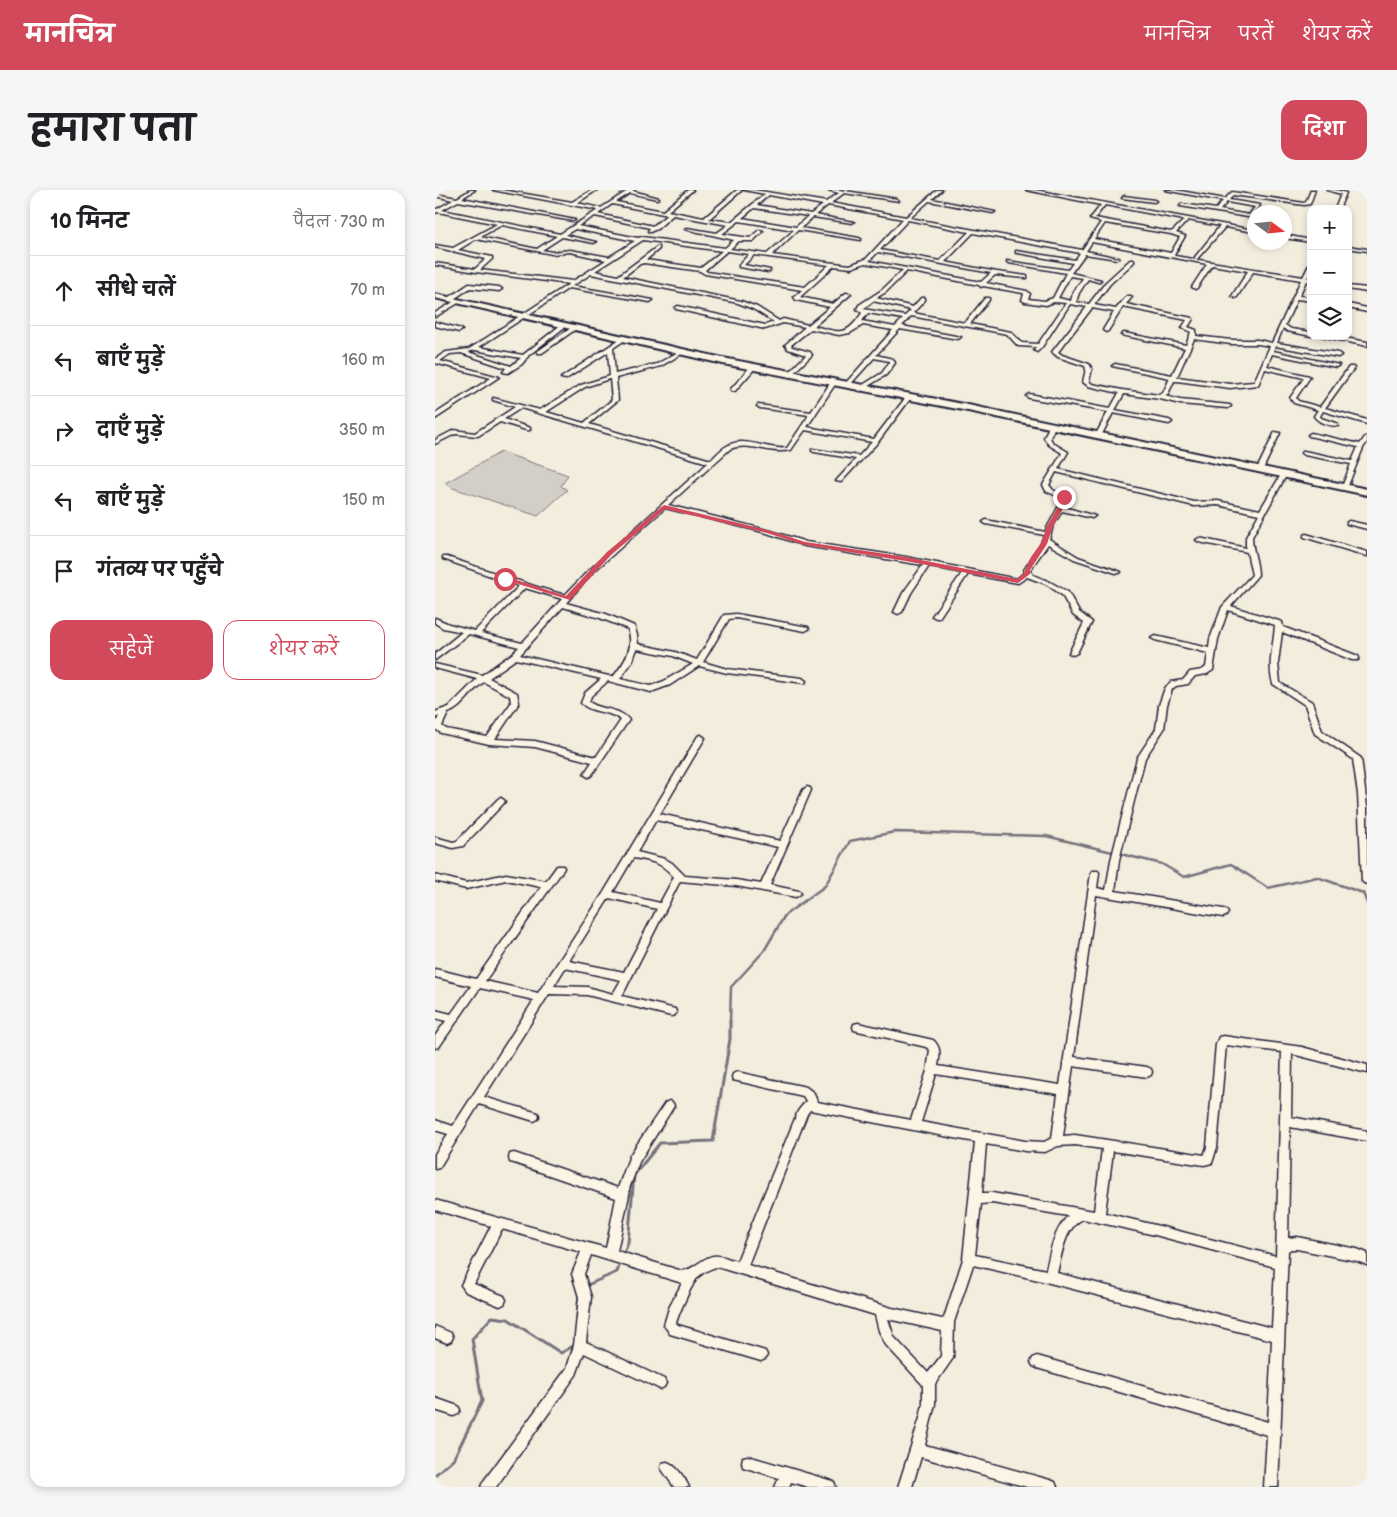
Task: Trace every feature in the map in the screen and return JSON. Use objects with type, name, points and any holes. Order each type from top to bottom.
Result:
[{"type":"main road","points":[[435,296],[789,375],[1052,426],[1367,492]]},
{"type":"street","points":[[436,211],[473,190]]},
{"type":"street","points":[[495,190],[601,209]]},
{"type":"street","points":[[573,204],[595,190]]},
{"type":"street","points":[[663,213],[691,190]]},
{"type":"street","points":[[704,220],[740,190]]},
{"type":"street","points":[[746,190],[828,203],[971,232],[1117,258]]},
{"type":"street","points":[[830,190],[897,200]]},
{"type":"street","points":[[573,227],[641,239],[851,267],[866,262],[906,219],[940,190]]},
{"type":"street","points":[[1028,190],[1247,230]]},
{"type":"street","points":[[1117,206],[1128,190]]},
{"type":"street","points":[[1167,190],[1253,205]]},
{"type":"street","points":[[1203,196],[1205,190]]},
{"type":"street","points":[[1217,211],[1232,193],[1306,204],[1311,199],[1313,190]]},
{"type":"street","points":[[1329,190],[1344,194],[1339,205]]},
{"type":"street","points":[[538,250],[630,191],[657,198]]},
{"type":"street","points":[[768,256],[812,215],[843,192]]},
{"type":"street","points":[[718,235],[768,194]]},
{"type":"street","points":[[435,195],[573,220]]},
{"type":"street","points":[[1124,197],[1155,201]]},
{"type":"street","points":[[1174,217],[1185,199]]},
{"type":"street","points":[[929,200],[993,212]]},
{"type":"street","points":[[612,203],[732,224]]},
{"type":"street","points":[[1105,203],[1092,218],[1183,236],[1172,254]]},
{"type":"street","points":[[1182,204],[1247,216]]},
{"type":"street","points":[[753,206],[852,222]]},
{"type":"street","points":[[436,211],[594,242]]},
{"type":"street","points":[[593,214],[655,228]]},
{"type":"street","points":[[436,361],[448,352],[474,348],[641,239],[671,214]]},
{"type":"street","points":[[738,219],[859,239]]},
{"type":"street","points":[[1172,233],[1187,219]]},
{"type":"street","points":[[1055,300],[1069,273],[1103,221]]},
{"type":"street","points":[[454,250],[502,223]]},
{"type":"street","points":[[1197,258],[1223,226]]},
{"type":"street","points":[[687,229],[751,240],[761,231]]},
{"type":"street","points":[[942,262],[971,232]]},
{"type":"street","points":[[1130,232],[1180,241]]},
{"type":"street","points":[[1292,237],[1307,240]]},
{"type":"street","points":[[476,238],[555,253],[570,251],[610,259]]},
{"type":"street","points":[[702,270],[737,239]]},
{"type":"street","points":[[1091,240],[1172,254],[1173,257],[1210,264],[1307,280]]},
{"type":"street","points":[[435,246],[491,258],[476,271]]},
{"type":"street","points":[[619,278],[657,248]]},
{"type":"street","points":[[1352,248],[1367,250]]},
{"type":"street","points":[[878,251],[1025,277]]},
{"type":"street","points":[[1018,252],[1076,262]]},
{"type":"street","points":[[752,254],[741,266],[767,271]]},
{"type":"street","points":[[756,282],[781,258]]},
{"type":"street","points":[[1131,261],[1108,283],[1089,306],[1055,354],[1087,364],[1089,369],[1086,382],[1090,385],[1179,402],[1227,406]]},
{"type":"street","points":[[640,262],[657,262],[702,270],[705,273],[805,289]]},
{"type":"street","points":[[866,262],[1025,292],[1027,294],[1025,300],[1046,303],[1055,300],[1117,311]]},
{"type":"street","points":[[1009,262],[1098,280]]},
{"type":"street","points":[[435,264],[571,285],[649,300]]},
{"type":"street","points":[[1195,287],[1210,264]]},
{"type":"street","points":[[832,265],[797,298],[835,306]]},
{"type":"street","points":[[906,270],[860,308],[865,311],[910,314],[967,324],[1009,333],[1020,345],[1040,346]]},
{"type":"street","points":[[1235,296],[1251,271]]},
{"type":"street","points":[[591,272],[739,302],[755,308],[778,322],[844,333],[857,324],[865,311]]},
{"type":"street","points":[[981,285],[994,273]]},
{"type":"street","points":[[1036,352],[1086,278]]},
{"type":"street","points":[[1115,366],[1173,378],[1230,386],[1251,385],[1259,382],[1273,344],[1295,296],[1307,281]]},
{"type":"street","points":[[435,315],[469,286],[499,289]]},
{"type":"street","points":[[1352,288],[1367,290]]},
{"type":"street","points":[[789,375],[809,355],[808,352],[791,348],[788,345],[848,294]]},
{"type":"street","points":[[1295,296],[1307,298]]},
{"type":"street","points":[[1106,330],[1117,311],[1129,297]]},
{"type":"street","points":[[872,299],[910,314]]},
{"type":"street","points":[[846,386],[923,299]]},
{"type":"street","points":[[967,324],[987,300]]},
{"type":"street","points":[[1123,305],[1188,318],[1189,320],[1185,328],[1194,332],[1165,394],[1160,397]]},
{"type":"street","points":[[1352,307],[1367,310]]},
{"type":"street","points":[[678,308],[765,328],[772,327],[778,322]]},
{"type":"street","points":[[857,324],[865,323],[958,337]]},
{"type":"street","points":[[435,324],[459,330]]},
{"type":"street","points":[[1282,325],[1289,330],[1307,333]]},
{"type":"street","points":[[540,352],[569,327]]},
{"type":"street","points":[[436,415],[520,363],[525,357],[569,327]]},
{"type":"street","points":[[1124,335],[1188,347]]},
{"type":"street","points":[[1193,337],[1231,342],[1251,341],[1338,355]]},
{"type":"street","points":[[564,378],[623,339]]},
{"type":"street","points":[[1346,340],[1367,344]]},
{"type":"street","points":[[474,348],[525,357]]},
{"type":"street","points":[[585,425],[615,400],[611,377],[610,348]]},
{"type":"street","points":[[460,351],[509,367],[509,370]]},
{"type":"street","points":[[541,412],[583,386],[659,365],[682,352]]},
{"type":"street","points":[[1270,352],[1336,365]]},
{"type":"street","points":[[860,389],[884,374],[892,363],[889,360],[872,356]]},
{"type":"street","points":[[436,361],[496,377]]},
{"type":"street","points":[[733,390],[753,367]]},
{"type":"street","points":[[1264,367],[1305,376],[1307,380],[1293,399],[1299,403],[1367,422]]},
{"type":"street","points":[[1336,425],[1317,418],[1351,368]]},
{"type":"street","points":[[435,715],[451,709],[475,684],[515,656],[560,604],[609,554],[727,448],[739,444],[781,450],[789,449],[833,383]]},
{"type":"street","points":[[1098,436],[1122,392]]},
{"type":"street","points":[[1029,396],[1169,422]]},
{"type":"street","points":[[839,481],[876,441],[908,398]]},
{"type":"street","points":[[495,399],[713,462]]},
{"type":"street","points":[[437,439],[454,432],[476,435],[520,406]]},
{"type":"street","points":[[760,406],[813,414]]},
{"type":"street","points":[[499,420],[528,429]]},
{"type":"street","points":[[664,506],[769,532],[805,544],[928,563],[1016,581],[1027,574],[1030,564],[1065,500],[1064,497],[1049,491],[1046,487],[1065,452],[1051,444],[1047,438],[1052,426]]},
{"type":"street","points":[[804,428],[876,441]]},
{"type":"street","points":[[1260,469],[1277,433]]},
{"type":"street","points":[[1311,435],[1362,446]]},
{"type":"street","points":[[1345,487],[1367,438]]},
{"type":"street","points":[[814,450],[859,458]]},
{"type":"street","points":[[1303,453],[1355,463]]},
{"type":"street","points":[[1054,470],[1194,504],[1218,503],[1263,513]]},
{"type":"street","points":[[1110,894],[1117,855],[1141,758],[1160,729],[1163,705],[1169,688],[1174,684],[1185,682],[1193,674],[1207,671],[1211,666],[1211,651],[1214,639],[1226,607],[1255,575],[1254,559],[1248,542],[1249,537],[1284,474]]},
{"type":"street","points":[[1060,508],[1092,516]]},
{"type":"street","points":[[986,522],[1046,537],[1076,558],[1118,572]]},
{"type":"street","points":[[1349,523],[1367,527]]},
{"type":"street","points":[[1306,536],[1367,554]]},
{"type":"street","points":[[1199,540],[1251,551]]},
{"type":"street","points":[[445,558],[567,598]]},
{"type":"street","points":[[898,612],[907,593],[928,563]]},
{"type":"street","points":[[936,616],[966,571]]},
{"type":"street","points":[[1027,574],[1049,583],[1065,594],[1076,613],[1087,622],[1073,653]]},
{"type":"street","points":[[476,634],[524,585]]},
{"type":"street","points":[[560,604],[603,616],[628,626],[632,630],[634,646],[631,658],[611,679],[588,694],[585,703],[589,707],[621,715],[625,720],[588,774]]},
{"type":"street","points":[[1226,607],[1277,622],[1279,628],[1276,642],[1275,680],[1277,684],[1309,704],[1318,732],[1357,758],[1364,794],[1367,881]]},
{"type":"street","points":[[515,656],[651,689],[667,683],[699,663],[725,620],[731,616],[805,629]]},
{"type":"street","points":[[435,620],[446,626],[524,646]]},
{"type":"street","points":[[1279,628],[1355,658]]},
{"type":"street","points":[[435,658],[467,632]]},
{"type":"street","points":[[1155,638],[1211,651]]},
{"type":"street","points":[[634,646],[675,654],[727,671],[802,681]]},
{"type":"street","points":[[435,666],[483,678],[508,690],[516,698],[513,707],[489,741]]},
{"type":"street","points":[[445,712],[437,728],[444,731],[489,741],[535,744],[597,760]]},
{"type":"street","points":[[435,1164],[607,894],[701,738]]},
{"type":"street","points":[[764,888],[807,790]]},
{"type":"street","points":[[435,840],[453,845],[460,844],[501,801]]},
{"type":"street","points":[[654,816],[783,845]]},
{"type":"street","points":[[631,854],[662,861],[668,864],[678,877],[796,893]]},
{"type":"street","points":[[435,1044],[560,868]]},
{"type":"street","points":[[1057,1141],[1095,873]]},
{"type":"street","points":[[435,878],[466,886],[506,877],[548,885]]},
{"type":"street","points":[[616,998],[678,877]]},
{"type":"street","points":[[1092,891],[1223,913]]},
{"type":"street","points":[[607,894],[663,908]]},
{"type":"street","points":[[563,964],[627,977]]},
{"type":"street","points":[[435,973],[543,994],[587,991],[671,1012]]},
{"type":"street","points":[[435,1014],[453,1019]]},
{"type":"street","points":[[859,1027],[929,1042],[935,1051],[915,1125]]},
{"type":"street","points":[[741,1267],[803,1111],[808,1105],[1037,1147],[1045,1147],[1057,1141],[1075,1140],[1196,1160],[1208,1159],[1212,1147],[1221,1044],[1223,1040],[1238,1040],[1287,1048],[1367,1069]]},
{"type":"street","points":[[1271,1487],[1282,1248],[1287,1048]]},
{"type":"street","points":[[1068,1061],[1147,1072]]},
{"type":"street","points":[[931,1069],[1064,1090]]},
{"type":"street","points":[[737,1076],[805,1092],[810,1096],[813,1105]]},
{"type":"street","points":[[476,1099],[534,1116]]},
{"type":"street","points":[[613,1256],[623,1194],[634,1159],[669,1106]]},
{"type":"street","points":[[1285,1121],[1367,1136]]},
{"type":"street","points":[[435,1125],[455,1132]]},
{"type":"street","points":[[929,1382],[947,1358],[947,1322],[969,1259],[981,1138]]},
{"type":"street","points":[[1099,1217],[1108,1145]]},
{"type":"street","points":[[514,1158],[623,1194]]},
{"type":"street","points":[[976,1199],[992,1198],[1099,1217],[1281,1263]]},
{"type":"street","points":[[435,1205],[629,1260],[681,1277],[694,1273],[709,1262],[717,1261],[880,1310],[939,1325],[947,1322]]},
{"type":"street","points":[[1050,1278],[1068,1224],[1073,1216],[1083,1214]]},
{"type":"street","points":[[499,1223],[467,1285],[500,1300]]},
{"type":"street","points":[[1282,1248],[1289,1243],[1297,1243],[1357,1255],[1367,1259]]},
{"type":"street","points":[[488,1487],[572,1371],[580,1345],[585,1297],[579,1280],[579,1274],[588,1248]]},
{"type":"street","points":[[969,1259],[1278,1336]]},
{"type":"street","points":[[694,1273],[673,1312],[669,1325],[674,1330],[761,1355]]},
{"type":"street","points":[[880,1310],[885,1331],[890,1341],[929,1382],[931,1398],[905,1487]]},
{"type":"street","points":[[580,1345],[660,1383]]},
{"type":"street","points":[[1037,1362],[1273,1430]]},
{"type":"street","points":[[435,1404],[454,1410]]},
{"type":"street","points":[[916,1449],[1050,1487]]},
{"type":"street","points":[[748,1462],[829,1487]]},
{"type":"street","points":[[667,1468],[682,1487]]},
{"type":"street","points":[[782,1487],[787,1474]]},
{"type":"shaded area","points":[[501,452],[568,475],[561,486],[567,490],[538,516],[453,488],[445,483]]},
{"type":"waterway","points":[[730,1022],[731,987],[764,951],[785,915],[825,886],[850,841],[895,832],[1046,836],[1162,864],[1184,877],[1231,864],[1268,888],[1317,877],[1363,893],[1367,903]]},
{"type":"waterway","points":[[623,1256],[628,1243],[634,1175],[660,1143],[713,1141],[730,1039],[730,1022]]},
{"type":"waterway","points":[[585,1286],[617,1272],[621,1261]]},
{"type":"waterway","points":[[577,1317],[579,1292]]},
{"type":"waterway","points":[[435,1475],[454,1458],[482,1401],[472,1339],[492,1317],[508,1319],[561,1353],[575,1345]]},
{"type":"route","points":[[505,579],[567,598],[584,578],[609,554],[664,506],[769,532],[805,544],[906,559],[1018,581],[1027,574],[1027,570],[1034,557],[1044,544],[1050,526],[1065,500],[1064,497]]}]
